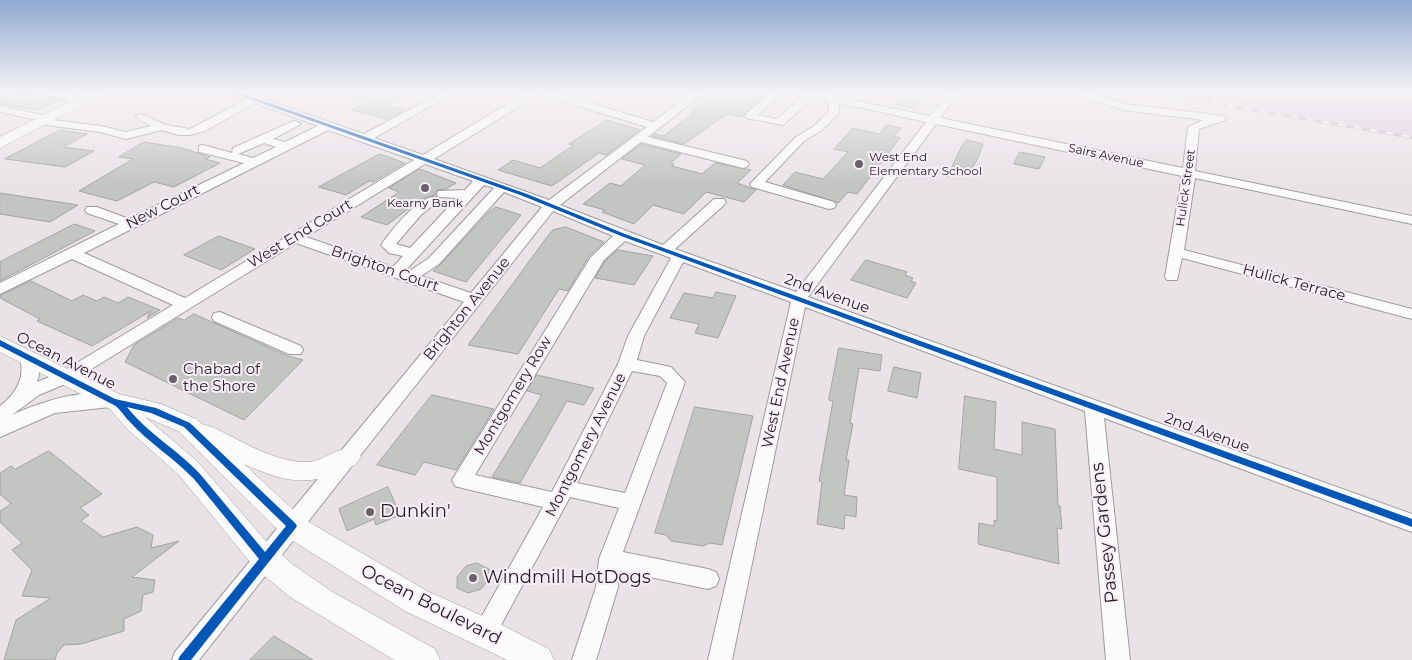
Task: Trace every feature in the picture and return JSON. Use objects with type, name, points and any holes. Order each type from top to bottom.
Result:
[{"type":"main road","points":[[1,141],[39,123]]},
{"type":"main road","name":"Ocean Avenue","points":[[0,343],[116,402]]},
{"type":"main road","points":[[116,402],[144,431],[188,467],[244,536],[282,574],[315,596],[424,660]]},
{"type":"main road","name":"Ocean Boulevard","points":[[116,402],[152,410],[186,425],[292,526],[398,591],[485,632],[538,660]]},
{"type":"main road","points":[[186,425],[272,464],[293,470],[307,472],[324,468],[348,457]]},
{"type":"street","points":[[63,123],[102,129],[126,136],[162,127]]},
{"type":"street","points":[[153,123],[179,132],[190,132],[201,129],[208,123]]},
{"type":"street","name":"2nd Avenue","points":[[318,123],[502,187],[623,235],[1412,523]]},
{"type":"street","points":[[364,138],[393,123]]},
{"type":"street","name":"West End Court","points":[[0,415],[33,391],[66,377],[485,123]]},
{"type":"street","points":[[644,123],[655,126]]},
{"type":"street","name":"Brighton Avenue","points":[[264,558],[292,526],[550,206],[659,123]]},
{"type":"street","points":[[823,123],[800,139],[793,149],[756,184],[829,204]]},
{"type":"street","name":"West End Avenue","points":[[720,660],[799,299],[930,123]]},
{"type":"street","name":"Sairs Avenue","points":[[945,123],[1412,220]]},
{"type":"street","name":"Hulick Street","points":[[1172,277],[1189,174],[1194,126],[1205,123]]},
{"type":"street","points":[[237,151],[295,124]]},
{"type":"street","name":"New Court","points":[[0,289],[327,126]]},
{"type":"street","points":[[639,138],[743,164]]},
{"type":"street","points":[[262,139],[285,146]]},
{"type":"street","points":[[203,149],[255,162]]},
{"type":"street","points":[[402,276],[414,253],[481,180]]},
{"type":"street","points":[[402,276],[434,261],[502,187]]},
{"type":"street","points":[[414,253],[394,250],[388,245],[416,212],[438,197],[451,192],[468,194]]},
{"type":"street","name":"Montgomery Avenue","points":[[485,632],[561,495],[627,364],[636,336],[673,252],[718,202]]},
{"type":"street","points":[[92,210],[130,224]]},
{"type":"street","name":"Montgomery Row","points":[[561,495],[462,480],[598,257],[623,235]]},
{"type":"street","name":"Brighton Court","points":[[295,238],[475,300]]},
{"type":"street","name":"Hulick Terrace","points":[[1176,252],[1412,314]]},
{"type":"street","points":[[72,253],[185,304]]},
{"type":"street","points":[[220,317],[295,350]]},
{"type":"street","points":[[0,415],[26,387],[32,370],[27,357]]},
{"type":"street","points":[[584,660],[607,587],[610,558],[676,382],[665,371],[627,364]]},
{"type":"street","points":[[0,430],[61,399],[63,396],[62,384],[66,377]]},
{"type":"street","points":[[42,409],[82,401],[116,402]]},
{"type":"street","name":"Passey Gardens","points":[[1094,406],[1118,660]]},
{"type":"street","points":[[561,495],[630,502]]},
{"type":"street","points":[[184,660],[264,558]]},
{"type":"street","points":[[610,558],[708,579]]},
{"type":"shaded area","points":[[1346,123],[1412,123],[1412,134]]},
{"type":"building","points":[[603,123],[616,123],[640,130],[606,155],[599,153],[552,186],[498,170],[513,160],[540,168],[574,145],[569,144]]},
{"type":"building","points":[[681,123],[714,123],[684,144],[652,136],[655,134],[663,136]]},
{"type":"building","name":"West End Elementary School","points":[[887,125],[901,128],[894,136],[900,138],[857,194],[848,192],[838,203],[783,185],[795,172],[823,179],[848,152],[834,149],[853,128],[879,134]]},
{"type":"building","points":[[60,130],[87,134],[63,147],[94,151],[65,167],[5,159]]},
{"type":"building","points":[[967,140],[983,144],[978,158],[971,170],[963,168],[947,177],[962,146]]},
{"type":"building","points":[[144,142],[182,148],[210,157],[205,159],[220,163],[174,187],[154,182],[117,201],[79,191],[133,159],[119,157]]},
{"type":"building","points":[[641,144],[681,154],[671,163],[674,164],[672,166],[702,174],[715,163],[751,170],[737,183],[756,190],[744,202],[706,192],[684,214],[653,205],[634,224],[602,212],[605,210],[583,204],[610,183],[621,186],[645,165],[622,159]]},
{"type":"building","points":[[1020,152],[1045,157],[1039,169],[1014,164]]},
{"type":"building","points":[[380,154],[405,163],[346,195],[319,187]]},
{"type":"building","points":[[420,169],[456,183],[446,189],[437,190],[435,195],[421,199],[387,225],[361,217],[399,192],[389,188]]},
{"type":"building","points":[[0,193],[78,205],[50,222],[0,214]]},
{"type":"building","points":[[496,207],[521,215],[466,282],[433,271],[489,212]]},
{"type":"building","points":[[75,224],[95,231],[0,281],[0,262]]},
{"type":"building","points":[[566,227],[604,242],[589,256],[568,291],[559,289],[518,354],[468,345],[547,237],[553,230]]},
{"type":"building","points":[[219,236],[255,249],[221,270],[184,255]]},
{"type":"building","points":[[618,250],[653,256],[634,285],[595,278],[605,261]]},
{"type":"building","points":[[866,260],[907,272],[905,275],[913,278],[911,281],[916,283],[907,298],[851,280]]},
{"type":"building","points":[[31,281],[72,301],[83,295],[97,301],[104,297],[118,303],[128,297],[160,310],[147,318],[151,311],[92,346],[37,321],[40,319],[0,298],[0,296]]},
{"type":"building","points":[[716,292],[736,296],[718,338],[695,333],[699,324],[670,318],[684,293],[713,298]]},
{"type":"building","points":[[194,314],[288,356],[303,360],[244,420],[125,362],[134,345],[178,318],[184,320]]},
{"type":"building","points":[[839,348],[882,355],[880,371],[859,368],[850,423],[853,424],[846,460],[849,460],[844,495],[857,497],[856,517],[845,515],[844,529],[817,524],[822,482],[819,481],[833,401],[829,400]]},
{"type":"building","points":[[894,367],[921,373],[917,398],[888,391]]},
{"type":"building","points":[[537,375],[594,388],[584,405],[567,401],[520,483],[492,477],[542,395],[527,391]]},
{"type":"building","points":[[432,395],[494,409],[456,470],[424,462],[415,475],[377,465]]},
{"type":"building","points":[[965,396],[996,402],[994,449],[1022,455],[1022,422],[1055,429],[1058,505],[1060,506],[1062,529],[1057,528],[1059,564],[978,544],[979,523],[994,526],[994,520],[997,521],[997,477],[959,469]]},
{"type":"building","points":[[695,407],[753,416],[722,545],[710,543],[703,546],[671,541],[666,535],[655,533]]},
{"type":"building","points":[[49,451],[102,494],[80,508],[89,515],[81,521],[103,537],[137,527],[153,535],[151,548],[179,541],[132,577],[155,580],[153,592],[143,595],[141,611],[124,619],[124,631],[81,644],[64,645],[57,653],[55,660],[4,660],[16,620],[51,598],[22,596],[32,570],[12,550],[22,543],[0,522],[0,511],[11,504],[0,494],[0,473],[11,466],[15,469]]},
{"type":"building","name":"Dunkin'","points":[[388,487],[400,515],[376,525],[374,519],[347,531],[339,509]]},
{"type":"building","name":"Windmill HotDogs","points":[[477,563],[489,569],[489,579],[481,589],[468,593],[457,588],[457,577],[466,566]]},
{"type":"building","points":[[274,636],[313,660],[250,660]]},
{"type":"railway","points":[[1329,123],[1412,137]]},
{"type":"cycle path","points":[[320,123],[525,195],[623,235],[1412,523]]},
{"type":"cycle path","points":[[0,343],[113,401],[153,410],[187,425],[292,526],[184,660]]},
{"type":"cycle path","points":[[119,403],[142,429],[187,466],[264,558]]},
{"type":"place","name":"West End Elementary School","points":[[859,164]]},
{"type":"place","name":"Kearny Bank","points":[[425,188]]},
{"type":"place","name":"Chabad of the Shore","points":[[173,379]]},
{"type":"place","name":"Dunkin'","points":[[370,512]]},
{"type":"place","name":"Windmill HotDogs","points":[[473,578]]}]
